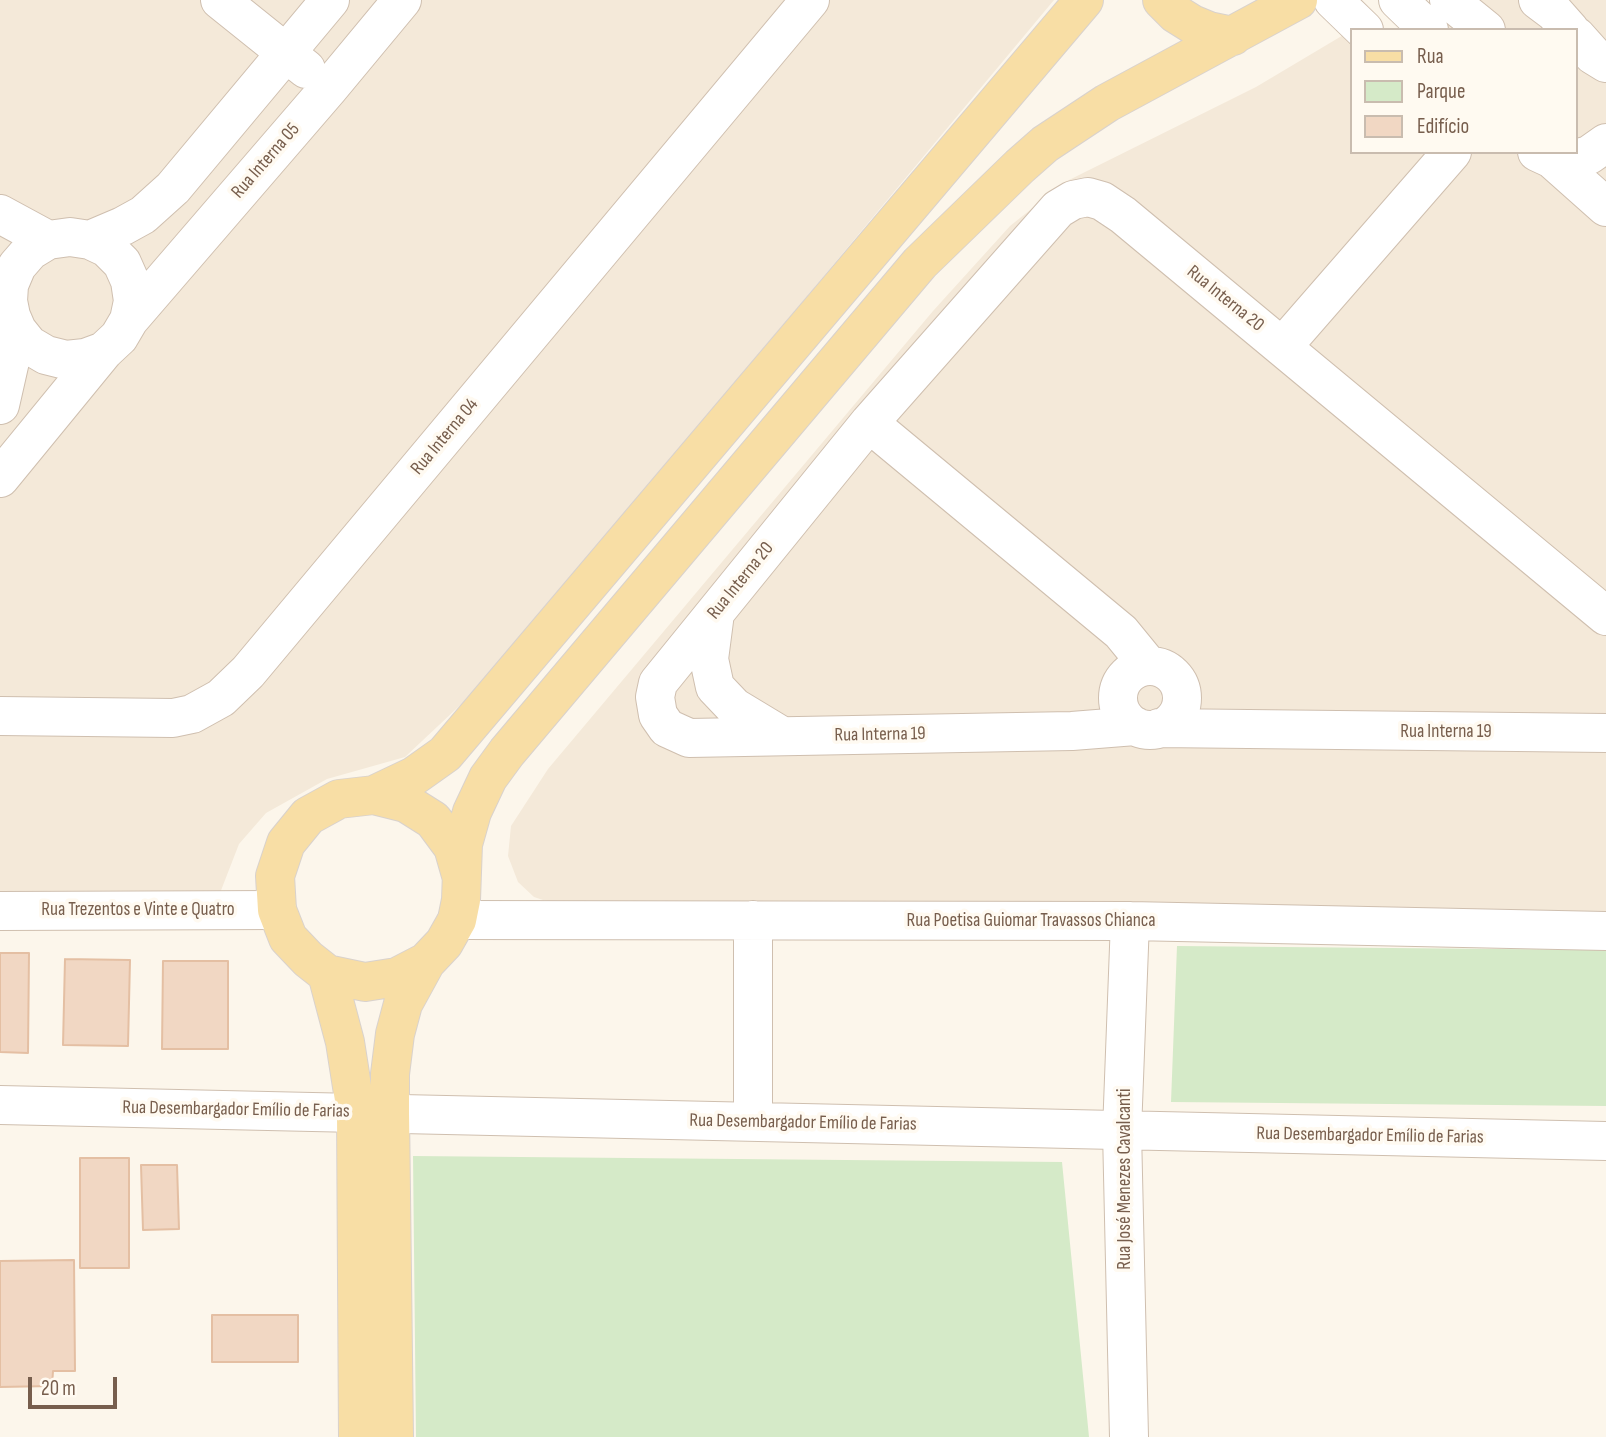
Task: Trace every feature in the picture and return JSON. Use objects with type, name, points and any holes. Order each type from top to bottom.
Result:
[{"type":"main road","points":[[426,962],[397,977],[365,982],[327,974],[308,959],[288,937],[277,910],[275,876],[286,843],[309,816],[339,799],[374,795],[414,776],[445,754],[1084,0]]},
{"type":"main road","points":[[1162,0],[1176,15],[1192,24],[1233,36]]},
{"type":"main road","points":[[358,1437],[373,1112],[390,1073],[395,1034],[403,1004],[426,962],[444,943],[457,920],[461,900],[463,844],[472,812],[488,778],[506,752],[919,263],[1045,144],[1107,103],[1298,0]]},
{"type":"main road","points":[[374,795],[405,803],[433,821],[453,847],[462,878]]},
{"type":"main road","points":[[327,974],[345,1042],[373,1112],[394,1437]]},
{"type":"street","points":[[220,0],[329,88]]},
{"type":"street","points":[[90,240],[143,215],[173,188],[330,0]]},
{"type":"street","name":"Rua Interna 05","points":[[129,320],[402,0]]},
{"type":"street","name":"Rua Interna 04","points":[[0,716],[173,718],[192,714],[221,698],[248,672],[810,0]]},
{"type":"street","points":[[1333,0],[1362,28]]},
{"type":"street","points":[[1398,0],[1443,11],[1481,28]]},
{"type":"street","points":[[1544,156],[1570,160],[1589,155],[1606,143]]},
{"type":"street","points":[[1283,346],[1450,154]]},
{"type":"street","points":[[1544,156],[1606,207]]},
{"type":"street","name":"Rua Interna 20","points":[[689,738],[667,728],[658,715],[655,696],[658,683],[869,423],[1058,209],[1073,200],[1087,197],[1102,201],[1123,215],[1283,346],[1604,619]]},
{"type":"street","points":[[0,214],[48,240]]},
{"type":"street","points":[[0,405],[9,285],[17,266],[30,251],[48,240],[70,236],[90,240],[107,248],[122,263],[130,281],[133,301],[129,320],[119,337],[104,351],[0,478]]},
{"type":"street","points":[[8,305],[29,345],[46,355],[66,360],[85,358],[104,351]]},
{"type":"street","points":[[869,423],[1121,632],[1143,694]]},
{"type":"street","points":[[715,613],[709,659],[715,687],[734,707],[782,736]]},
{"type":"street","name":"Rua Interna 19","points":[[1143,694],[1262,731],[1600,725]]},
{"type":"street","name":"Rua Interna 19","points":[[689,738],[1072,731],[1096,716],[1143,694],[1225,710],[1262,731]]},
{"type":"street","name":"Rua Trezentos e Vinte e Quatro","points":[[0,911],[277,910]]},
{"type":"street","name":"Rua Poetisa Guiomar Travassos Chianca","points":[[457,920],[1130,921],[1606,931]]},
{"type":"street","points":[[753,920],[753,1121]]},
{"type":"street","name":"Rua José Menezes Cavalcanti","points":[[1129,1437],[1122,1131],[1130,921]]},
{"type":"street","name":"Rua Desembargador Emílio de Farias","points":[[0,1105],[1606,1141]]},
{"type":"shaded area","points":[[0,0],[1054,0],[487,680],[405,757],[327,779],[266,813],[239,844],[220,893],[0,904]]},
{"type":"shaded area","points":[[1454,0],[1606,0],[1606,929],[564,907],[534,897],[518,882],[508,856],[511,826],[548,769],[933,311],[1010,226],[1065,182],[1256,87],[1345,34],[1350,38],[1350,154],[1578,154],[1578,28],[1431,28]]},
{"type":"green space","points":[[1177,946],[1606,950],[1606,1106],[1171,1102]]},
{"type":"green space","points":[[413,1156],[1062,1162],[1089,1437],[416,1437]]},
{"type":"building","points":[[0,953],[29,953],[28,1053],[0,1052]]},
{"type":"building","points":[[65,959],[130,960],[128,1046],[63,1045]]},
{"type":"building","points":[[163,961],[228,961],[228,1049],[162,1049]]},
{"type":"building","points":[[80,1158],[129,1158],[129,1268],[80,1268]]},
{"type":"building","points":[[141,1165],[177,1165],[179,1229],[143,1230]]},
{"type":"building","points":[[74,1260],[75,1371],[53,1371],[52,1386],[0,1387],[0,1261]]},
{"type":"building","points":[[212,1315],[298,1315],[298,1362],[212,1362]]}]
